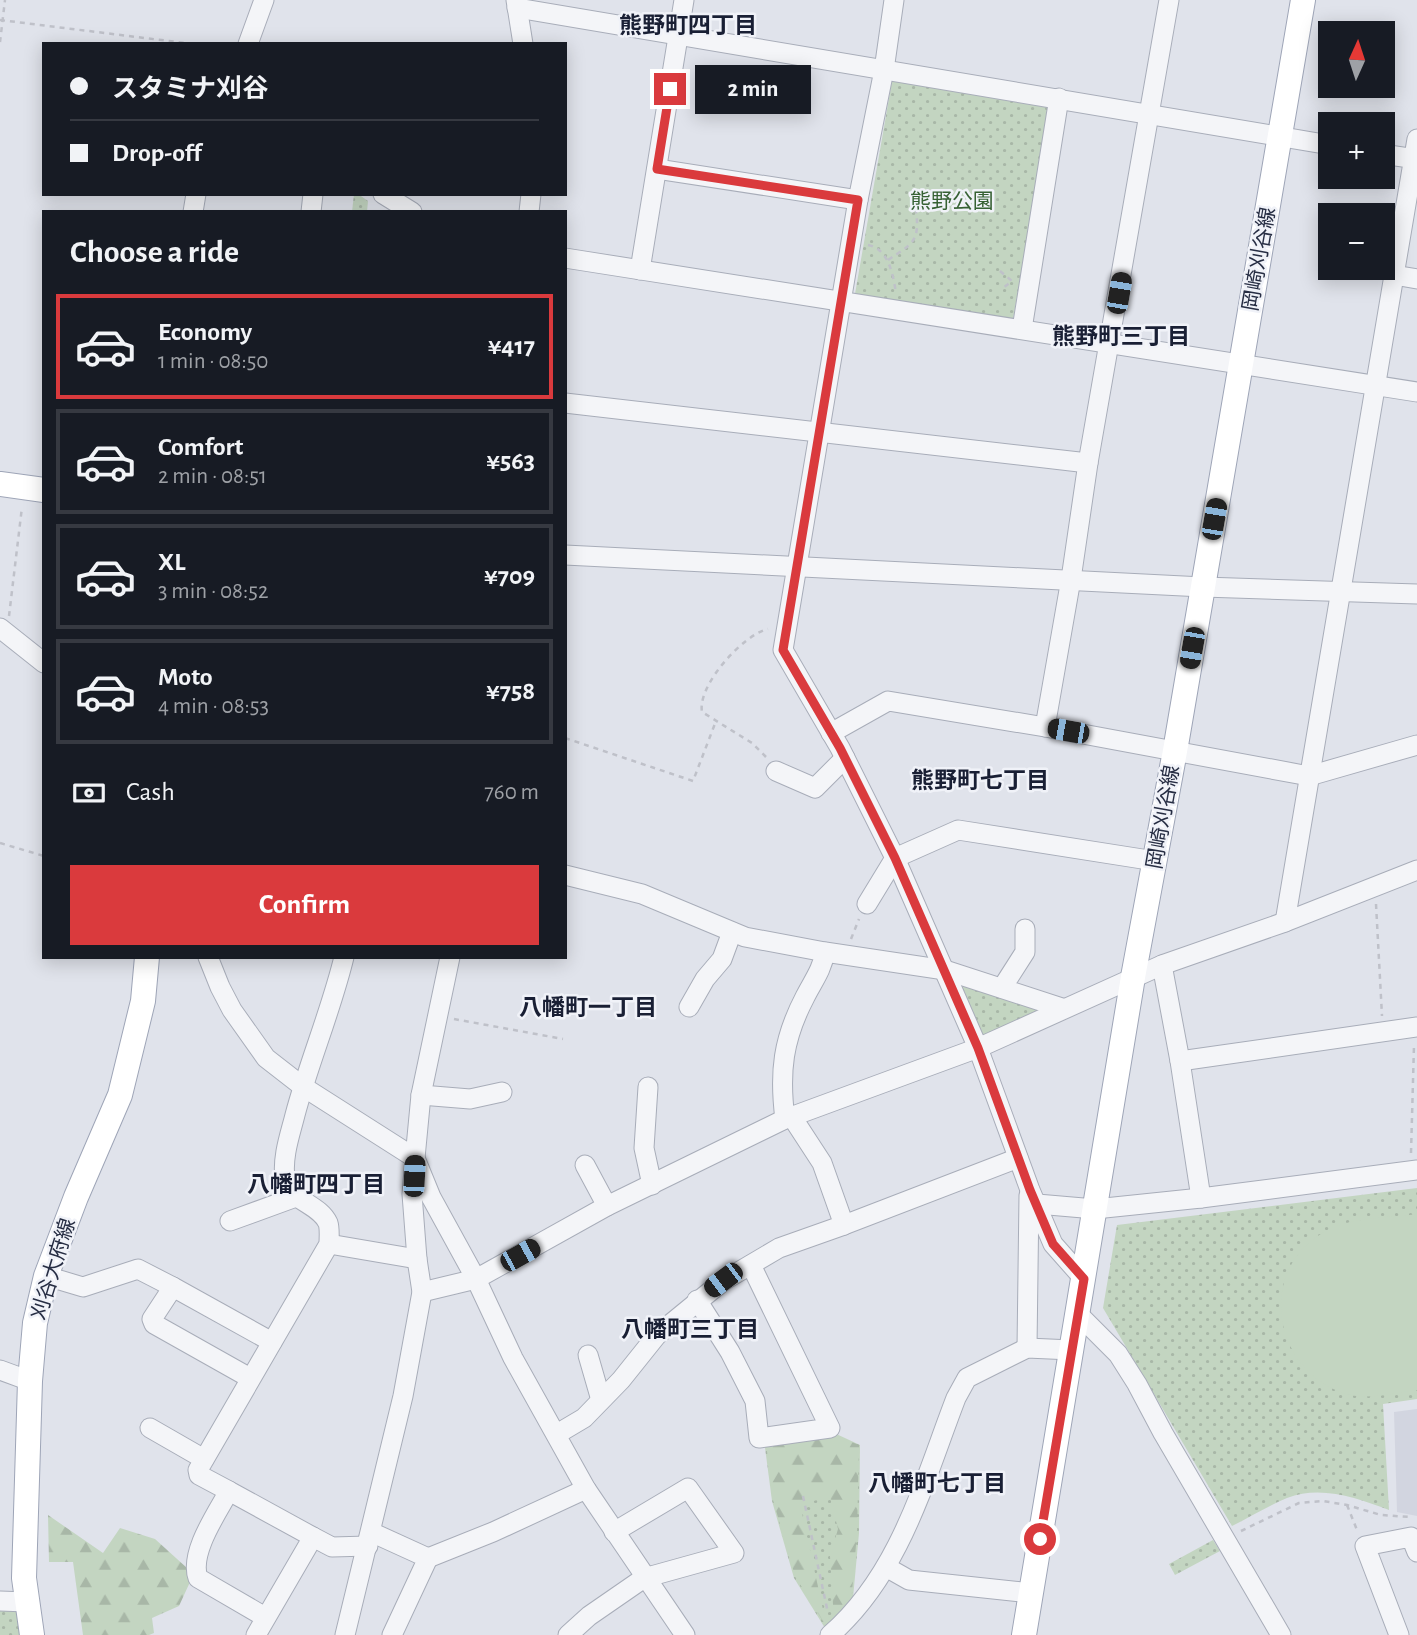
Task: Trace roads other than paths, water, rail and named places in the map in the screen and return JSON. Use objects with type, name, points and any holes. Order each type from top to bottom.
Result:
[{"type":"main road","name":"岡崎刈谷線","points":[[1024,1635],[1133,977],[1175,751],[1303,0]]},
{"type":"main road","points":[[0,484],[34,488]]},
{"type":"main road","name":"刈谷大府線","points":[[32,1635],[24,1578],[30,1381],[35,1323],[46,1276],[76,1197],[120,1096],[143,1001],[147,959]]},
{"type":"street","points":[[249,42],[264,0]]},
{"type":"street","points":[[640,270],[684,0]]},
{"type":"street","points":[[894,0],[783,650],[845,758],[895,858],[978,1048],[1053,1244],[1084,1279]]},
{"type":"street","points":[[1045,727],[1169,0]]},
{"type":"street","points":[[523,42],[517,4],[679,36],[1318,143]]},
{"type":"street","points":[[1022,329],[1059,98]]},
{"type":"street","points":[[1395,154],[1416,153],[1395,269]]},
{"type":"street","points":[[657,169],[858,200]]},
{"type":"street","points":[[386,196],[409,210]]},
{"type":"street","points":[[567,258],[1417,392]]},
{"type":"street","points":[[1395,275],[1417,279]]},
{"type":"street","points":[[1285,922],[1393,280]]},
{"type":"street","points":[[567,403],[1088,463]]},
{"type":"street","points":[[567,555],[1203,587],[1417,594]]},
{"type":"street","points":[[4,631],[42,661]]},
{"type":"street","points":[[831,733],[888,701],[1309,776],[1417,745]]},
{"type":"street","points":[[776,771],[815,788],[845,758]]},
{"type":"street","points":[[867,904],[895,858],[958,830],[1155,861]]},
{"type":"street","points":[[422,1292],[476,1279],[607,1206],[789,1118],[978,1048],[1162,965],[1285,922],[1417,870]]},
{"type":"street","points":[[567,876],[642,894],[746,937],[945,970],[1062,1008]]},
{"type":"street","points":[[1002,988],[1025,952],[1025,929]]},
{"type":"street","points":[[689,1007],[705,979],[722,959],[732,932]]},
{"type":"street","points":[[825,952],[823,967],[792,1024],[783,1058],[782,1089],[789,1118],[822,1164],[844,1225]]},
{"type":"street","points":[[209,959],[219,987],[232,1010],[265,1058],[302,1086],[415,1158],[431,1197],[476,1279],[513,1359],[586,1489],[685,1635]]},
{"type":"street","points":[[344,959],[336,989],[302,1086],[286,1148],[285,1181],[296,1197],[318,1208],[329,1225],[329,1244],[204,1459],[198,1470],[199,1475],[332,1547],[370,1539],[428,1558],[494,1532],[586,1489]]},
{"type":"street","points":[[345,1635],[403,1396],[422,1292],[412,1194],[421,1095],[450,959]]},
{"type":"street","points":[[1162,965],[1181,1061],[1201,1198]]},
{"type":"street","points":[[1181,1061],[1416,1027]]},
{"type":"street","points":[[648,1087],[644,1148],[652,1185]]},
{"type":"street","points":[[421,1095],[470,1099],[502,1092]]},
{"type":"street","points":[[557,1434],[584,1418],[621,1380],[657,1335],[723,1280],[779,1248],[1018,1158]]},
{"type":"street","points":[[585,1165],[607,1206]]},
{"type":"street","points":[[1033,1197],[1095,1209],[1414,1171]]},
{"type":"street","points":[[230,1221],[296,1197]]},
{"type":"street","points":[[1027,1348],[1033,1197]]},
{"type":"street","points":[[329,1244],[417,1259]]},
{"type":"street","points":[[697,1300],[730,1352],[755,1401],[759,1438],[830,1428],[751,1265]]},
{"type":"street","points":[[46,1276],[83,1287],[138,1269],[272,1342]]},
{"type":"street","points":[[173,1287],[152,1319],[154,1324],[250,1378]]},
{"type":"street","points":[[1079,1315],[1118,1354],[1281,1635]]},
{"type":"street","points":[[832,1634],[868,1594],[898,1548],[956,1398],[967,1378],[1027,1348],[1072,1350]]},
{"type":"street","points":[[588,1355],[601,1400]]},
{"type":"street","points":[[0,1370],[30,1381]]},
{"type":"street","points":[[150,1428],[204,1459]]},
{"type":"street","points":[[568,1635],[589,1616],[644,1578],[734,1553],[688,1488],[614,1532]]},
{"type":"street","points":[[229,1491],[203,1538],[195,1570],[198,1578],[265,1617]]},
{"type":"street","points":[[256,1635],[313,1537]]},
{"type":"street","points":[[1399,1635],[1365,1546],[1411,1537],[1417,1552]]},
{"type":"street","points":[[392,1635],[428,1558]]},
{"type":"street","points":[[886,1567],[909,1580],[1031,1593]]},
{"type":"street","points":[[0,1601],[27,1602]]},
{"type":"district","name":"熊野町四丁目","points":[[688,25]]},
{"type":"district","name":"熊野町三丁目","points":[[1121,336]]},
{"type":"district","name":"熊野町七丁目","points":[[980,780]]},
{"type":"district","name":"八幡町一丁目","points":[[588,1007]]},
{"type":"district","name":"八幡町四丁目","points":[[316,1184]]},
{"type":"district","name":"八幡町三丁目","points":[[690,1329]]},
{"type":"district","name":"八幡町七丁目","points":[[937,1483]]},
{"type":"park label","name":"熊野公園","points":[[952,201]]}]
